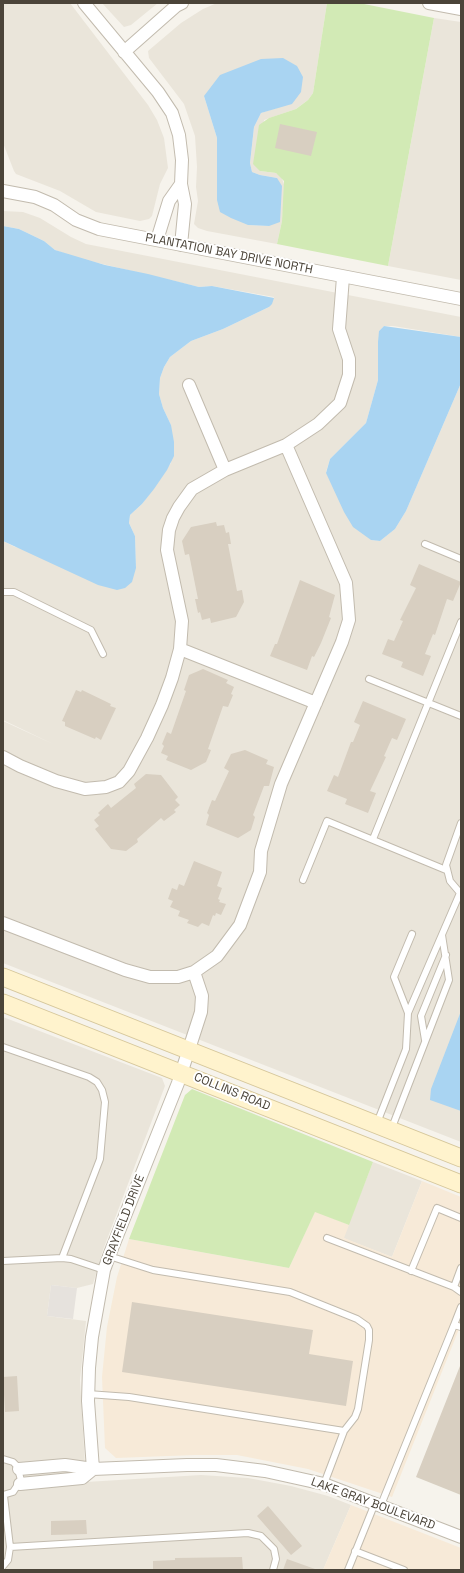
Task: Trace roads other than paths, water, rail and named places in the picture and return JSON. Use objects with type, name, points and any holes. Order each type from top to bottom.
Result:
[{"type":"main road","name":"COLLINS ROAD","points":[[3,977],[461,1158]]},
{"type":"main road","name":"COLLINS ROAD","points":[[3,1003],[182,1072],[461,1184]]},
{"type":"main road","points":[[384,1127],[390,1147],[411,1164]]},
{"type":"street","points":[[84,3],[158,92],[172,113],[179,135],[182,160],[180,184],[185,204],[181,245]]},
{"type":"street","points":[[124,52],[176,6],[182,3]]},
{"type":"street","points":[[429,3],[461,9]]},
{"type":"street","points":[[157,240],[169,201],[180,184]]},
{"type":"street","name":"PLANTATION BAY DRIVE NORTH","points":[[3,191],[35,197],[54,205],[76,220],[99,229],[461,299]]},
{"type":"street","points":[[3,757],[56,781],[85,789],[106,787],[119,782],[129,771],[147,738],[172,678],[180,649],[182,621],[167,550],[169,530],[179,507],[192,489],[225,470],[286,445],[327,417],[340,403],[346,386],[350,359],[339,329],[343,276]]},
{"type":"street","points":[[189,385],[225,470]]},
{"type":"street","points":[[3,923],[125,970],[150,977],[178,977],[194,972],[217,956],[240,925],[260,872],[261,851],[279,790],[349,620],[346,583],[286,445]]},
{"type":"street","points":[[180,649],[316,703]]},
{"type":"street","name":"GRAYFIELD DRIVE","points":[[93,1469],[88,1394],[89,1368],[92,1337],[104,1270],[182,1072],[201,1012],[202,996],[194,972]]},
{"type":"street","name":"LAKE GRAY BOULEVARD","points":[[19,1469],[65,1465],[93,1469],[216,1465],[271,1472],[324,1484],[461,1537]]},
{"type":"street","name":"LAKE GRAY BOULEVARD","points":[[20,1484],[82,1478],[93,1469]]},
{"type":"lane","points":[[425,544],[461,559]]},
{"type":"lane","points":[[3,592],[14,592],[91,630],[103,654]]},
{"type":"lane","points":[[373,839],[461,622]]},
{"type":"lane","points":[[369,679],[461,716]]},
{"type":"lane","points":[[303,880],[327,821],[446,870]]},
{"type":"lane","points":[[384,1127],[406,1049],[408,1013],[460,893],[450,881],[446,870],[447,859],[461,823]]},
{"type":"lane","points":[[408,1013],[394,977],[412,934]]},
{"type":"lane","points":[[384,1127],[425,1042],[449,980],[442,935]]},
{"type":"lane","points":[[425,1042],[421,1016],[446,954]]},
{"type":"lane","points":[[3,1047],[89,1077],[96,1082],[102,1090],[105,1102],[100,1159],[62,1258]]},
{"type":"lane","points":[[412,1271],[437,1208],[461,1218]]},
{"type":"lane","points":[[326,1238],[454,1287],[461,1292]]},
{"type":"lane","points":[[109,1256],[153,1270],[290,1292],[363,1322],[369,1330],[358,1409],[355,1417],[344,1431],[324,1484]]},
{"type":"lane","points":[[3,1261],[62,1258],[71,1259],[104,1270]]},
{"type":"lane","points":[[454,1287],[461,1268]]},
{"type":"lane","points":[[348,1570],[355,1551],[378,1504],[461,1307]]},
{"type":"lane","points":[[454,1325],[461,1327]]},
{"type":"lane","points":[[88,1394],[129,1397],[344,1431]]},
{"type":"lane","points":[[3,1459],[13,1462],[19,1469],[20,1484],[13,1492],[4,1496],[10,1547],[8,1560],[3,1566]]},
{"type":"lane","points":[[10,1547],[248,1533],[261,1536],[274,1549],[276,1559],[273,1570]]},
{"type":"lane","points":[[355,1551],[404,1570]]},
{"type":"water","points":[[283,58],[297,66],[303,77],[301,92],[292,104],[261,113],[254,127],[250,163],[252,172],[277,178],[282,186],[280,222],[269,226],[248,225],[220,212],[217,200],[217,138],[204,96],[220,75],[261,59]]},
{"type":"water","points":[[3,226],[19,229],[44,241],[55,250],[105,265],[199,287],[212,286],[274,298],[269,307],[223,329],[191,341],[170,357],[164,367],[160,378],[159,394],[163,408],[171,425],[174,442],[174,456],[167,470],[154,489],[142,504],[130,515],[129,523],[135,536],[136,568],[132,582],[125,588],[117,590],[98,585],[3,541]]},
{"type":"water","points":[[384,326],[461,337],[461,383],[406,511],[395,529],[380,541],[371,540],[353,527],[344,512],[326,473],[330,459],[366,423],[378,380],[379,331]]},
{"type":"water","points":[[461,1011],[461,1111],[430,1100],[431,1089]]}]
